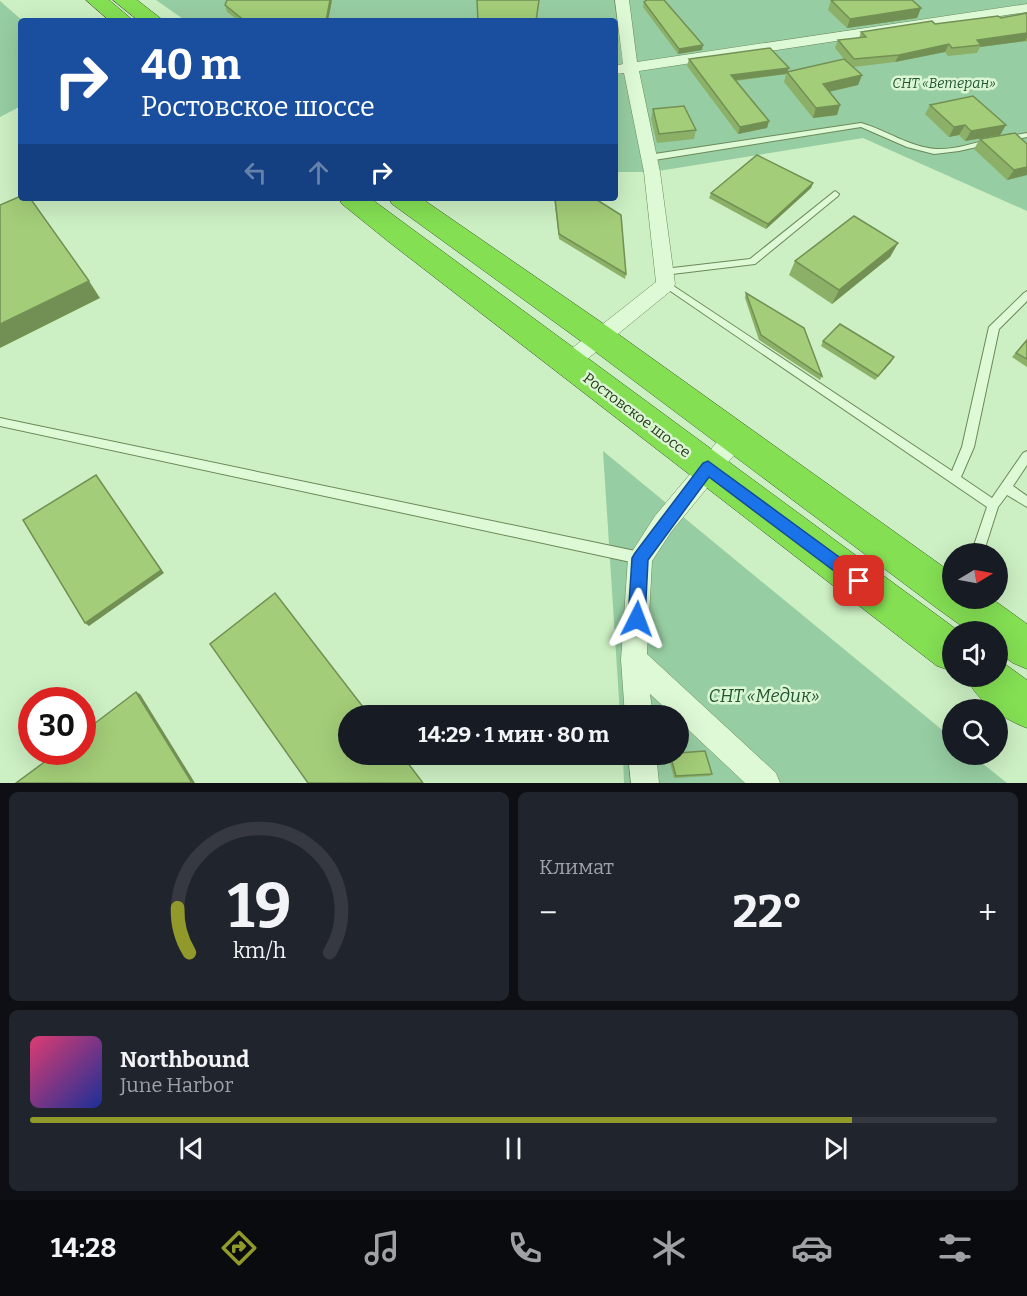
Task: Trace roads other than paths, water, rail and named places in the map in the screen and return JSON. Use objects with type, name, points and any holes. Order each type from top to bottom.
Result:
[{"type":"highway","points":[[96,0],[119,18]]},
{"type":"highway","points":[[123,0],[149,18]]},
{"type":"highway","name":"Ростовское шоссе","points":[[356,201],[942,644]]},
{"type":"highway","points":[[406,201],[942,585]]},
{"type":"highway","points":[[975,609],[1027,649]]},
{"type":"highway","points":[[1001,687],[1027,707]]},
{"type":"street","points":[[568,363],[600,338],[665,278],[622,0]]},
{"type":"street","points":[[618,70],[1027,8]]},
{"type":"street","points":[[638,705],[634,660],[640,558],[663,524],[735,437]]},
{"type":"street","points":[[634,660],[766,783]]},
{"type":"street","points":[[643,765],[645,783]]},
{"type":"lane","points":[[648,158],[861,125],[925,150],[935,151],[1027,135]]},
{"type":"lane","points":[[665,278],[752,262],[835,194]]},
{"type":"lane","points":[[665,278],[993,505]]},
{"type":"lane","points":[[955,479],[968,447],[994,327],[1027,295]]},
{"type":"lane","points":[[0,422],[640,558]]},
{"type":"lane","points":[[981,543],[993,505],[1027,456]]},
{"type":"lane","points":[[1005,487],[1027,502]]},
{"type":"park label","name":"СНТ «Ветеран»","points":[[944,83]]},
{"type":"park label","name":"СНТ «Медик»","points":[[764,696]]}]
